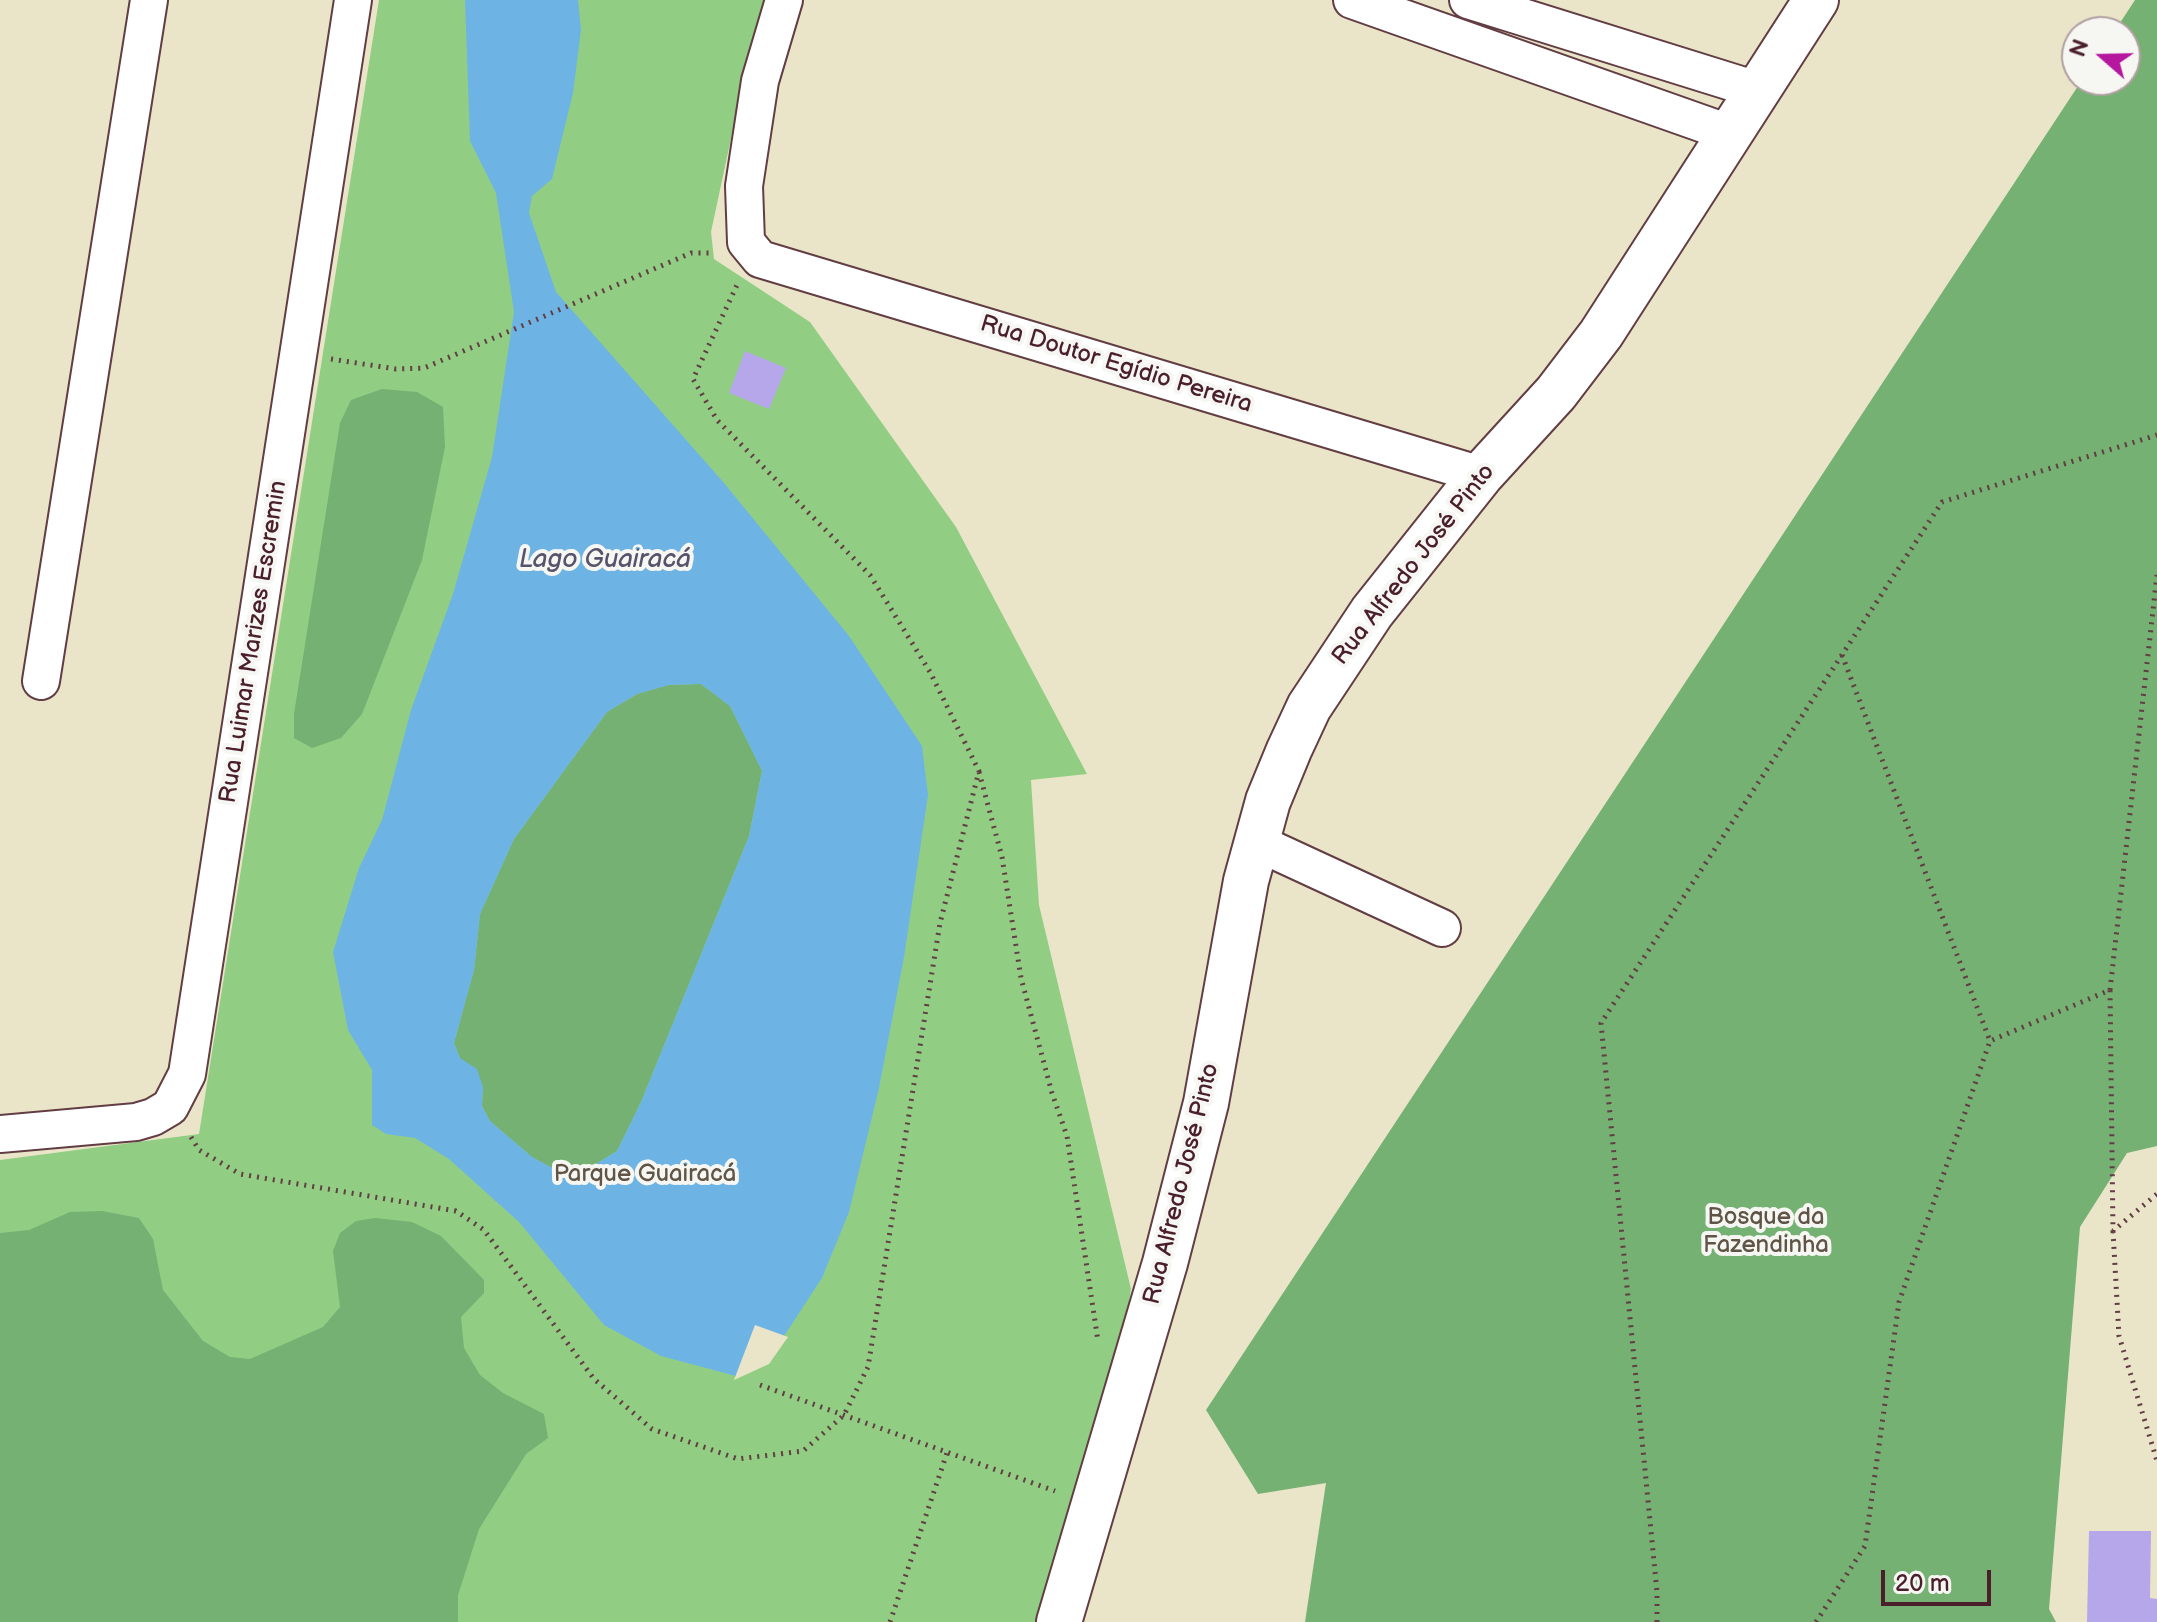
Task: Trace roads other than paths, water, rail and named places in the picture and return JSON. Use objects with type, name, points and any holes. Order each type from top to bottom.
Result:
[{"type":"street","points":[[41,681],[149,0]]},
{"type":"street","name":"Rua Luimar Marizes Escremin","points":[[0,1134],[136,1122],[170,1107],[187,1074],[353,0]]},
{"type":"street","name":"Rua Doutor Egídio Pereira","points":[[784,0],[760,81],[744,186],[746,242],[760,259],[1481,475]]},
{"type":"street","points":[[1352,0],[1729,133]]},
{"type":"street","points":[[1468,0],[1757,90]]},
{"type":"street","name":"Rua Alfredo José Pinto","points":[[1059,1622],[1165,1263],[1206,1103],[1256,842],[1268,801],[1309,707],[1372,612],[1481,475],[1556,393],[1601,334],[1816,0]]},
{"type":"street","points":[[1256,842],[1442,928]]},
{"type":"water","name":"Lago Guairacá","points":[[465,0],[578,0],[581,30],[573,93],[552,179],[532,196],[529,213],[556,292],[724,483],[849,636],[922,746],[928,795],[904,957],[879,1088],[849,1212],[822,1278],[767,1361],[736,1376],[661,1356],[604,1325],[519,1222],[449,1159],[415,1138],[386,1134],[372,1125],[372,1070],[348,1030],[333,952],[359,868],[382,820],[411,710],[453,594],[492,457],[514,312],[496,193],[470,141]],"holes":[[[701,684],[730,706],[762,771],[749,836],[641,1102],[617,1151],[591,1167],[560,1172],[532,1157],[490,1121],[482,1106],[483,1087],[477,1069],[460,1058],[454,1043],[474,970],[480,914],[514,839],[607,712],[637,694],[669,685]]]},
{"type":"park label","name":"Parque Guairacá","points":[[645,1175]]},
{"type":"park label","name":"Bosque da Fazendinha","points":[[1766,1232]]}]
